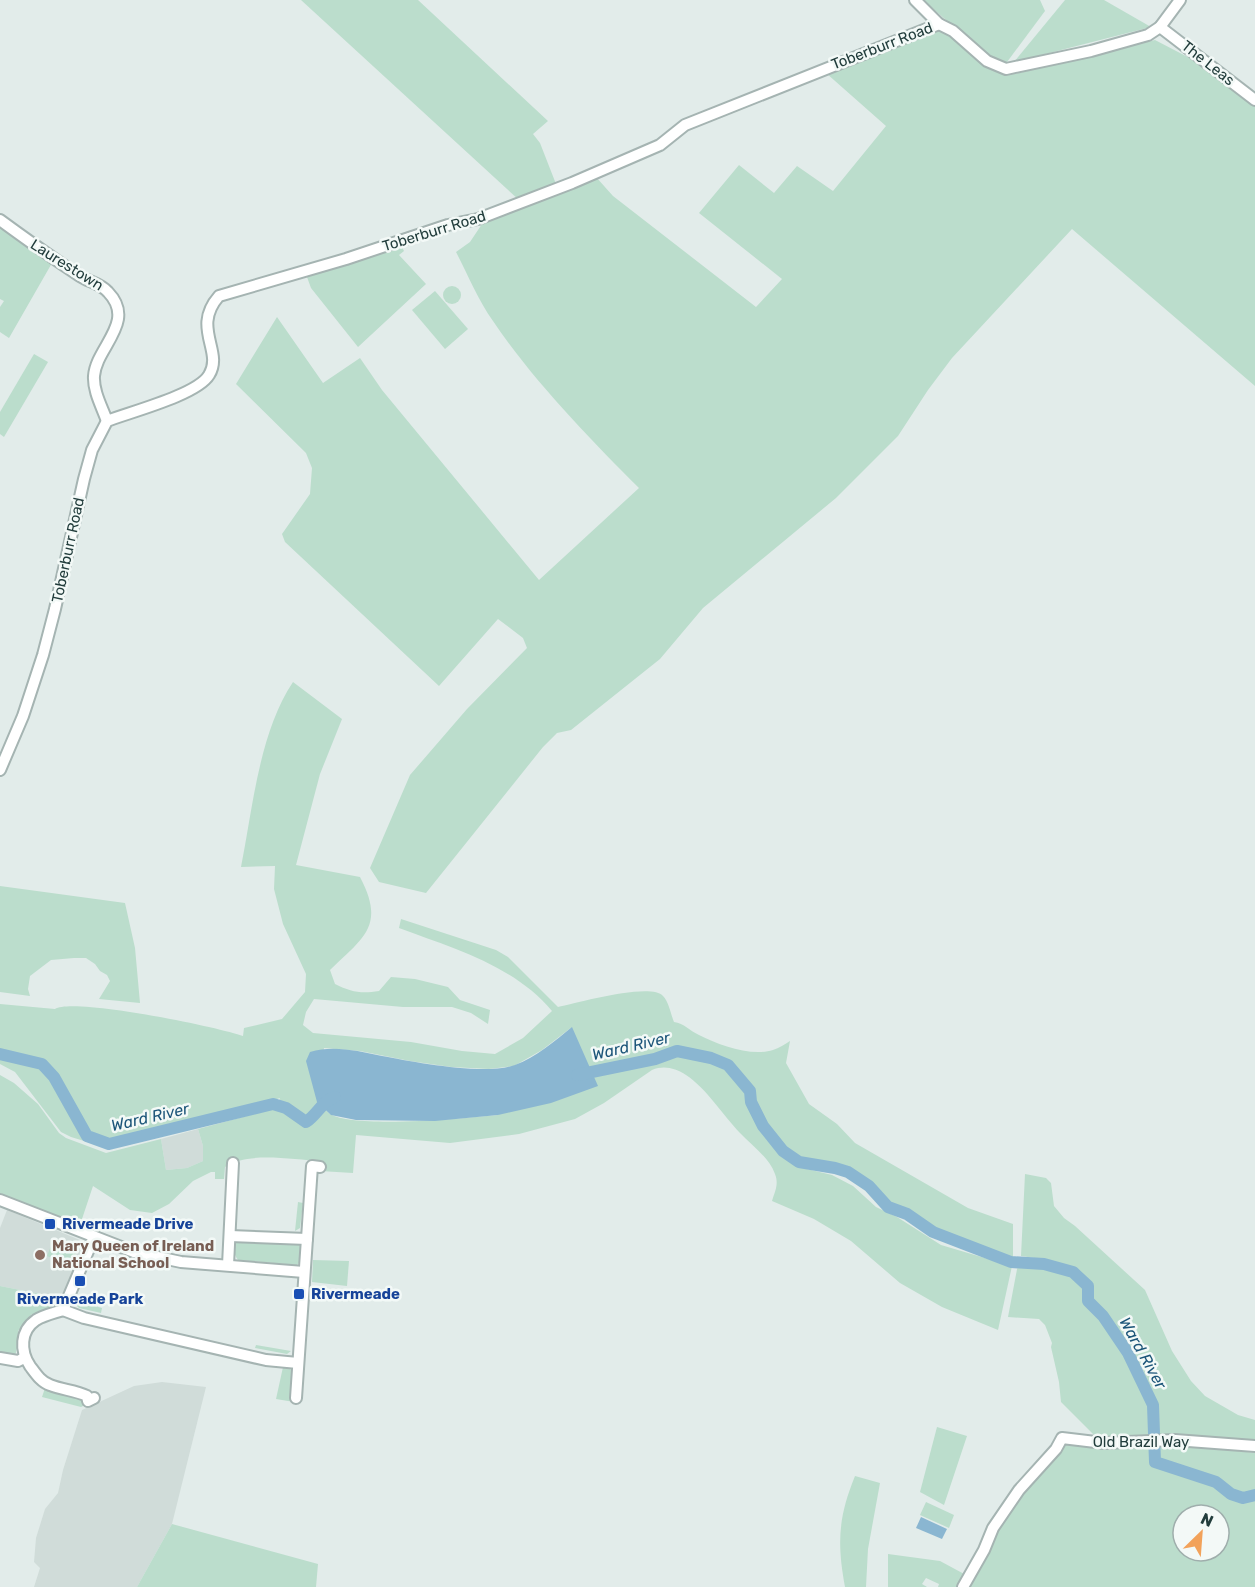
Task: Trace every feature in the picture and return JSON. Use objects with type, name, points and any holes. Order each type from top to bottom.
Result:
[{"type":"street","points":[[915,0],[939,24]]},
{"type":"street","points":[[1160,27],[1180,0]]},
{"type":"street","name":"Toberburr Road","points":[[0,770],[23,716],[43,655],[92,450],[107,421],[171,399],[201,383],[210,375],[213,358],[208,338],[207,316],[211,305],[219,296],[346,259],[448,225],[478,219],[572,183],[660,145],[685,125],[939,24],[953,31],[987,61],[1006,69],[1113,45],[1148,35],[1160,27]]},
{"type":"street","name":"The Leas","points":[[1160,27],[1255,100]]},
{"type":"street","name":"Laurestown","points":[[0,220],[41,251],[84,278],[98,284],[114,299],[118,309],[114,334],[94,375],[94,386],[107,421]]},
{"type":"street","points":[[228,1265],[233,1163]]},
{"type":"street","points":[[296,1398],[312,1166],[320,1167]]},
{"type":"street","points":[[0,1200],[134,1252],[181,1262],[304,1272]]},
{"type":"street","points":[[230,1236],[306,1239]]},
{"type":"street","points":[[63,1310],[94,1237]]},
{"type":"street","points":[[94,1398],[88,1401],[87,1396],[81,1393],[50,1385],[38,1377],[24,1358],[22,1343],[29,1327],[37,1320],[63,1310],[84,1318],[266,1360],[298,1363]]},
{"type":"street","points":[[0,1358],[18,1361],[24,1358]]},
{"type":"street","name":"Old Brazil Way","points":[[963,1587],[984,1550],[993,1528],[1019,1490],[1056,1449],[1062,1438],[1079,1442],[1122,1443],[1175,1440],[1255,1446]]},
{"type":"shaded area","points":[[198,1129],[203,1146],[203,1161],[187,1168],[166,1170],[161,1139]]},
{"type":"shaded area","name":"Mary Queen of Ireland National School","points":[[7,1210],[80,1240],[83,1246],[61,1298],[0,1286],[0,1228]]},
{"type":"shaded area","points":[[162,1382],[206,1387],[172,1524],[137,1587],[34,1587],[40,1568],[34,1562],[36,1538],[45,1509],[58,1493],[82,1410],[134,1386]]},
{"type":"green space","points":[[301,0],[418,0],[548,121],[533,134],[540,143],[556,184],[519,200]]},
{"type":"green space","points":[[923,0],[1040,0],[1045,11],[1007,62],[1000,62],[987,55]]},
{"type":"green space","points":[[1065,0],[1104,0],[1151,27],[1014,62]]},
{"type":"green space","points":[[940,30],[951,34],[992,70],[1015,74],[1155,40],[1205,66],[1255,105],[1255,386],[1072,229],[952,358],[898,436],[836,498],[703,608],[660,659],[571,730],[557,733],[543,747],[426,893],[379,882],[370,868],[410,775],[467,709],[527,648],[523,638],[498,619],[439,686],[285,542],[282,534],[310,494],[312,468],[306,453],[236,384],[277,317],[323,383],[360,358],[382,390],[539,580],[639,488],[525,365],[488,313],[456,252],[470,242],[482,224],[596,177],[613,196],[756,307],[782,279],[699,213],[739,165],[774,193],[797,166],[833,191],[886,126],[826,73]]},
{"type":"green space","points":[[0,224],[52,263],[9,338],[0,332],[0,307],[4,301],[0,299]]},
{"type":"green space","points":[[401,245],[404,251],[399,255],[426,284],[358,347],[311,288],[307,277]]},
{"type":"green space","points":[[452,286],[458,289],[461,295],[458,301],[452,304],[446,301],[443,295],[446,289]]},
{"type":"green space","points":[[435,291],[468,329],[445,349],[412,310]]},
{"type":"green space","points":[[34,354],[48,362],[4,437],[0,434],[0,412]]},
{"type":"green space","points":[[293,682],[342,719],[320,774],[296,865],[360,877],[368,894],[371,920],[361,939],[330,970],[335,984],[351,991],[367,992],[379,991],[391,977],[415,979],[448,987],[460,1000],[490,1010],[488,1024],[471,1013],[452,1007],[403,1007],[314,999],[306,1012],[303,1025],[313,1033],[411,1042],[495,1054],[523,1038],[552,1011],[520,981],[461,951],[399,928],[401,919],[496,950],[508,957],[558,1007],[630,992],[656,992],[665,999],[674,1022],[716,1043],[745,1051],[764,1052],[790,1041],[786,1063],[809,1104],[837,1124],[855,1143],[968,1208],[1013,1224],[1013,1259],[935,1231],[906,1212],[890,1206],[860,1177],[821,1162],[800,1159],[786,1150],[764,1119],[758,1122],[782,1153],[803,1168],[832,1175],[853,1186],[876,1207],[897,1217],[941,1245],[1012,1266],[998,1330],[942,1307],[900,1283],[851,1241],[814,1219],[772,1201],[777,1181],[769,1162],[693,1080],[669,1068],[652,1070],[604,1103],[575,1119],[519,1134],[450,1143],[356,1135],[353,1173],[320,1171],[321,1161],[258,1158],[235,1162],[225,1167],[224,1179],[215,1179],[215,1172],[211,1172],[193,1181],[169,1204],[152,1213],[130,1210],[93,1186],[80,1225],[0,1194],[0,1075],[14,1083],[38,1104],[59,1133],[66,1138],[106,1153],[161,1139],[166,1170],[187,1168],[203,1161],[203,1146],[198,1129],[277,1108],[280,1098],[257,1106],[107,1142],[104,1147],[71,1137],[61,1132],[15,1072],[0,1064],[0,1004],[55,1009],[67,1006],[116,1010],[177,1020],[243,1036],[244,1028],[282,1019],[305,992],[306,974],[283,924],[274,889],[275,866],[241,867],[259,771],[272,724]],"holes":[[[572,1027],[498,1115],[386,1122],[362,1121],[330,1114],[317,1102],[324,1048],[360,1051],[451,1067],[489,1069],[514,1066],[542,1050]]]},
{"type":"green space","points":[[0,886],[125,903],[135,948],[140,1003],[99,999],[110,981],[107,975],[86,958],[51,960],[30,976],[28,989],[30,996],[0,992]]},
{"type":"green space","points":[[1025,1174],[1046,1178],[1051,1183],[1054,1206],[1064,1218],[1145,1290],[1172,1351],[1191,1381],[1205,1396],[1238,1415],[1255,1420],[1255,1443],[1157,1439],[1156,1405],[1143,1370],[1127,1342],[1093,1302],[1090,1282],[1073,1270],[1057,1263],[1021,1256]]},
{"type":"green space","points":[[298,1202],[303,1203],[300,1228],[295,1231]]},
{"type":"green space","points":[[53,1241],[77,1251],[71,1266],[47,1256]]},
{"type":"green space","points":[[238,1241],[298,1243],[303,1248],[300,1262],[297,1265],[238,1260],[234,1250]]},
{"type":"green space","points":[[313,1260],[349,1261],[347,1286],[312,1282]]},
{"type":"green space","points":[[1018,1264],[1044,1265],[1072,1273],[1086,1286],[1086,1302],[1102,1317],[1137,1373],[1152,1405],[1151,1439],[1113,1440],[1094,1435],[1061,1402],[1052,1343],[1045,1325],[1039,1319],[1008,1317]]},
{"type":"green space","points":[[0,1286],[61,1298],[59,1306],[35,1316],[32,1314],[18,1331],[21,1333],[15,1356],[0,1352]]},
{"type":"green space","points":[[76,1298],[102,1308],[101,1313],[79,1308],[75,1304]]},
{"type":"green space","points":[[256,1345],[291,1351],[287,1354],[255,1348]]},
{"type":"green space","points":[[283,1367],[289,1367],[293,1373],[294,1402],[276,1399]]},
{"type":"green space","points":[[45,1388],[82,1396],[85,1405],[81,1407],[42,1397]]},
{"type":"green space","points":[[937,1427],[967,1436],[944,1505],[920,1492]]},
{"type":"green space","points":[[1071,1443],[1076,1445],[1151,1446],[1154,1463],[1204,1480],[1223,1490],[1240,1503],[1255,1499],[1255,1587],[968,1587],[1010,1510],[1059,1450]]},
{"type":"green space","points":[[1156,1446],[1196,1446],[1255,1453],[1255,1491],[1249,1495],[1224,1484],[1220,1477],[1215,1479],[1192,1469],[1160,1461],[1157,1459]]},
{"type":"green space","points":[[855,1476],[880,1483],[868,1549],[866,1587],[845,1587],[841,1557],[842,1518]]},
{"type":"green space","points":[[926,1502],[954,1515],[949,1528],[920,1515]]},
{"type":"green space","points":[[172,1524],[318,1564],[316,1587],[137,1587]]},
{"type":"green space","points":[[888,1554],[940,1561],[966,1575],[957,1587],[938,1587],[939,1584],[926,1578],[922,1584],[927,1587],[888,1587]]},
{"type":"water","points":[[572,1027],[598,1086],[551,1103],[498,1115],[435,1121],[356,1120],[331,1115],[317,1102],[306,1061],[310,1052],[337,1049],[449,1067],[502,1068],[530,1058]]},
{"type":"water","points":[[921,1517],[947,1529],[942,1539],[916,1528]]},
{"type":"waterway","name":"Ward River","points":[[577,1075],[655,1059],[677,1051],[711,1058],[728,1065],[750,1091],[751,1102],[763,1126],[783,1151],[799,1162],[848,1172],[869,1186],[888,1207],[907,1214],[933,1232],[1011,1262],[1044,1264],[1073,1272],[1088,1286],[1088,1301],[1103,1316],[1128,1353],[1153,1405],[1155,1462],[1216,1482],[1231,1494],[1243,1498],[1255,1495]]},
{"type":"waterway","name":"Ward River","points":[[0,1054],[42,1064],[54,1077],[87,1136],[109,1144],[273,1104],[286,1108],[306,1122],[335,1097]]},
{"type":"place","name":"Rivermeade Drive","points":[[50,1224]]},
{"type":"place","name":"Mary Queen of Ireland National School","points":[[40,1255]]},
{"type":"place","name":"Rivermeade Park","points":[[80,1281]]},
{"type":"place","name":"Rivermeade","points":[[299,1294]]}]
